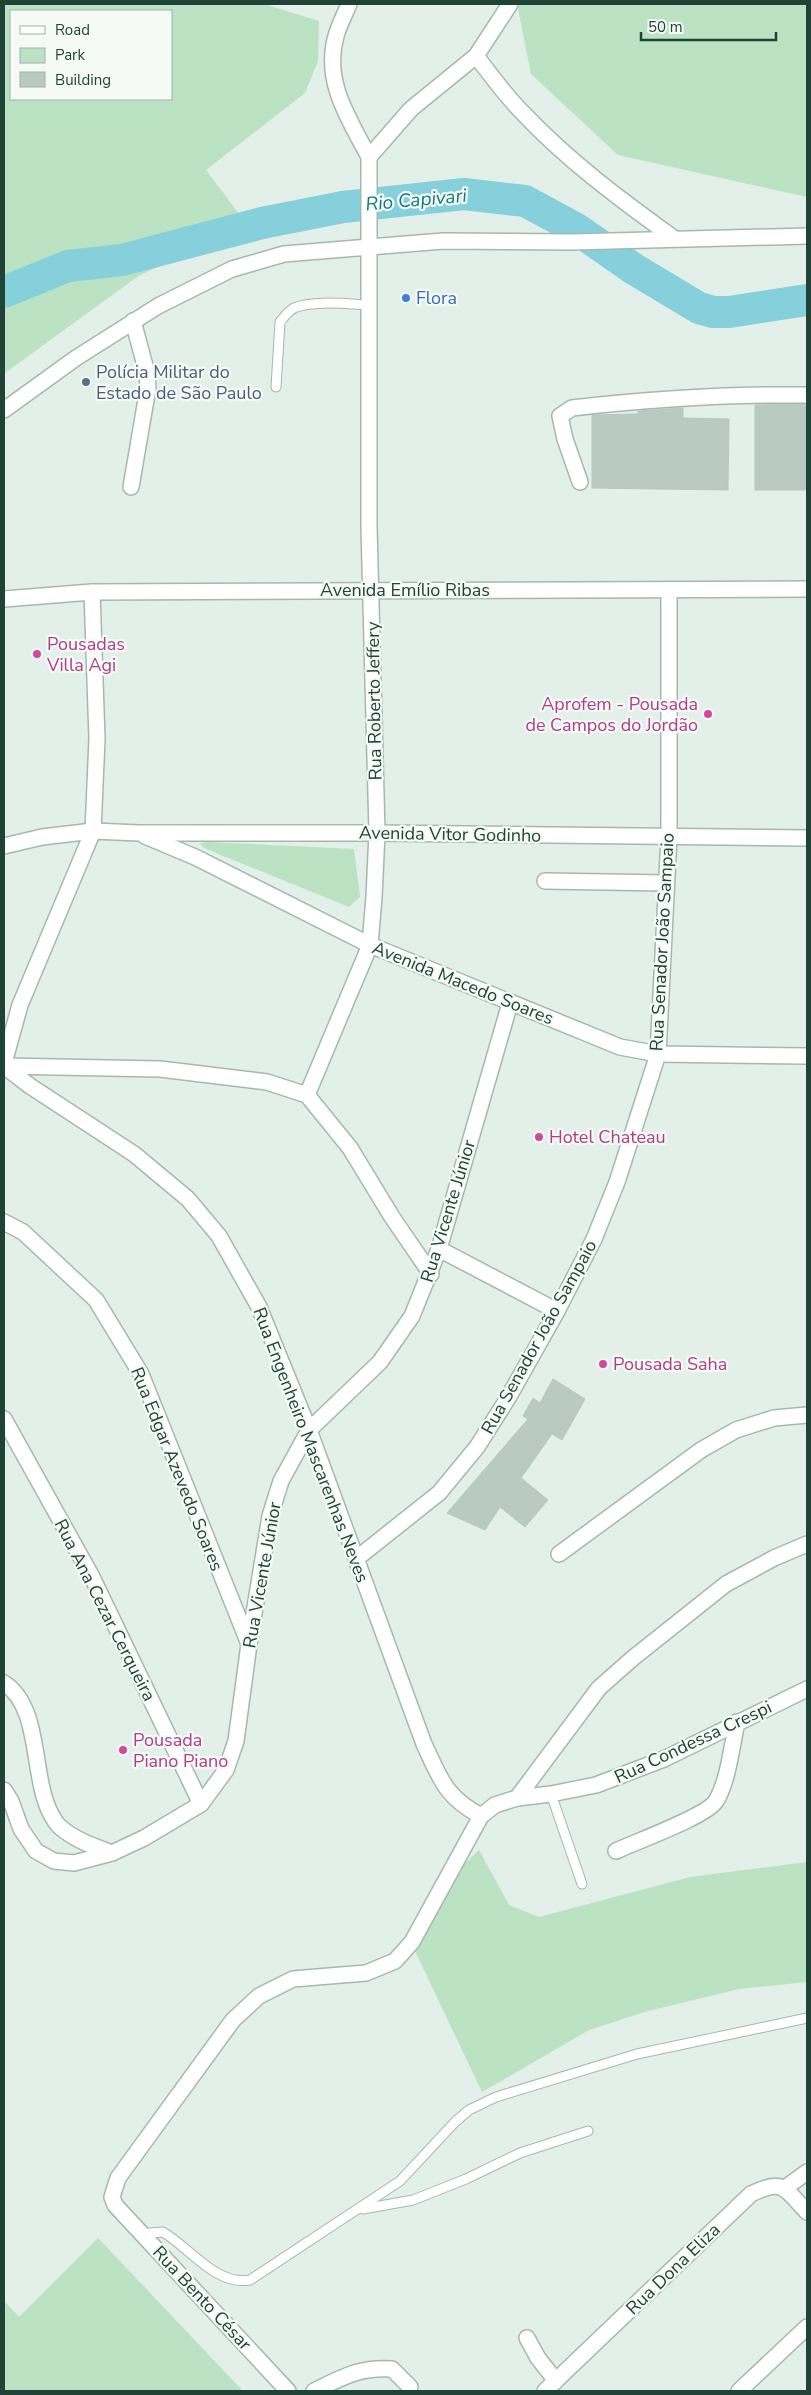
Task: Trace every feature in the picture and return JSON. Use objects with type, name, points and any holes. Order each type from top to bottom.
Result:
[{"type":"street","points":[[349,4],[336,37],[332,64],[338,98],[369,164],[412,109],[476,56],[510,4]]},
{"type":"street","points":[[476,56],[521,112],[563,153],[602,187],[675,239]]},
{"type":"street","name":"Rua Roberto Jeffery","points":[[307,1095],[370,945],[377,833],[372,589],[368,527],[369,164]]},
{"type":"street","points":[[4,410],[76,358],[133,321],[232,269],[284,254],[443,241],[572,242],[807,236]]},
{"type":"street","points":[[131,487],[148,388],[147,373],[133,321]]},
{"type":"street","points":[[580,482],[565,439],[560,416],[572,408],[666,398],[807,395]]},
{"type":"street","name":"Avenida Emílio Ribas","points":[[4,599],[92,592],[807,588]]},
{"type":"street","name":"Rua Senador João Sampaio","points":[[356,1559],[439,1493],[464,1462],[508,1398],[557,1311],[594,1239],[617,1182],[658,1054],[669,836],[669,590]]},
{"type":"street","points":[[92,592],[97,739],[93,831],[20,1005],[4,1065],[160,1069],[267,1082],[307,1095],[350,1148],[392,1217],[431,1274]]},
{"type":"street","name":"Avenida Vitor Godinho","points":[[4,846],[42,837],[93,831],[203,834],[377,833],[807,838]]},
{"type":"street","name":"Avenida Macedo Soares","points":[[139,833],[195,857],[370,945],[510,1004],[620,1046],[658,1054],[807,1056]]},
{"type":"street","points":[[195,857],[194,848],[203,834]]},
{"type":"street","points":[[545,882],[666,883]]},
{"type":"street","name":"Rua Vicente Júnior","points":[[4,1790],[11,1801],[21,1829],[36,1851],[54,1862],[74,1863],[112,1853],[144,1838],[201,1804],[226,1770],[236,1741],[249,1644],[270,1516],[281,1481],[309,1430],[380,1362],[412,1316],[431,1274],[439,1249],[510,1004]]},
{"type":"street","name":"Rua Engenheiro Mascarenhas Neves","points":[[4,1065],[30,1086],[134,1154],[188,1199],[219,1236],[259,1307],[309,1430],[424,1744],[447,1792],[465,1808],[481,1816]]},
{"type":"street","name":"Rua Edgar Azevedo Soares","points":[[4,1222],[23,1232],[96,1300],[141,1374],[249,1644]]},
{"type":"street","points":[[439,1249],[557,1311]]},
{"type":"street","points":[[559,1554],[701,1450],[736,1430],[774,1418],[807,1415]]},
{"type":"street","name":"Rua Ana Cezar Cerqueira","points":[[4,1419],[92,1577],[201,1804]]},
{"type":"street","points":[[517,1798],[599,1688],[633,1658],[726,1584],[774,1558],[807,1544]]},
{"type":"street","points":[[4,1683],[10,1687],[24,1705],[46,1804],[58,1826],[83,1842],[112,1853]]},
{"type":"street","name":"Rua Condessa Crespi","points":[[481,1816],[495,1805],[517,1798],[551,1794],[596,1785],[664,1759],[807,1689]]},
{"type":"street","points":[[616,1851],[690,1819],[715,1803],[723,1788],[737,1722]]},
{"type":"street","name":"Rua Bento César","points":[[288,2391],[115,2205],[112,2197],[118,2178],[232,2020],[259,1996],[293,1979],[366,1973],[395,1961],[412,1942],[481,1816]]},
{"type":"street","points":[[807,2172],[785,2188],[807,2212]]},
{"type":"street","name":"Rua Dona Eliza","points":[[551,2386],[751,2194],[770,2185],[785,2188]]},
{"type":"street","points":[[739,2391],[807,2327]]},
{"type":"street","points":[[527,2338],[551,2386]]},
{"type":"street","points":[[314,2391],[345,2375],[371,2368],[392,2369],[410,2387]]},
{"type":"lane","points":[[276,387],[280,322],[286,314],[294,308],[312,304],[368,304]]},
{"type":"lane","points":[[551,1794],[582,1884]]},
{"type":"lane","points":[[145,2236],[150,2233],[163,2232],[226,2279],[240,2282],[250,2280],[400,2181],[455,2122],[469,2110],[496,2097],[636,2054],[807,2018]]},
{"type":"lane","points":[[358,2210],[413,2200],[520,2153],[588,2131]]},
{"type":"green space","points":[[4,4],[264,4],[319,21],[318,61],[305,93],[206,170],[245,222],[137,277],[5,373]]},
{"type":"green space","points":[[517,4],[807,4],[807,197],[618,155],[531,74]]},
{"type":"green space","points":[[207,842],[354,849],[360,897],[349,907],[204,848],[200,844]]},
{"type":"green space","points":[[479,1850],[509,1905],[539,1917],[690,1877],[807,1862],[807,1982],[739,1989],[648,2011],[589,2030],[482,2092],[415,1951],[456,1872]]},
{"type":"green space","points":[[98,2238],[243,2391],[4,2391],[4,2301],[19,2317]]},
{"type":"building","points":[[807,404],[807,490],[755,490],[755,405]]},
{"type":"building","points":[[683,408],[683,418],[729,419],[728,490],[592,488],[592,415],[638,414],[638,411]]},
{"type":"building","points":[[553,1379],[585,1399],[562,1440],[552,1434],[521,1478],[548,1500],[525,1527],[500,1507],[485,1530],[447,1513],[528,1419],[523,1416],[533,1398],[540,1403]]},
{"type":"waterway","name":"Rio Capivari","points":[[4,292],[68,266],[122,260],[262,223],[343,207],[464,194],[525,201],[575,228],[634,269],[699,308],[713,312],[729,312],[807,300]]},
{"type":"place","name":"Flora","points":[[406,298]]},
{"type":"place","name":"Polícia Militar do Estado de São Paulo","points":[[86,382]]},
{"type":"place","name":"Pousadas Villa Agi","points":[[37,654]]},
{"type":"place","name":"Aprofem - Pousada de Campos do Jordão","points":[[708,714]]},
{"type":"place","name":"Hotel Chateau","points":[[539,1137]]},
{"type":"place","name":"Pousada Saha","points":[[603,1364]]},
{"type":"place","name":"Pousada Piano Piano","points":[[123,1750]]}]
